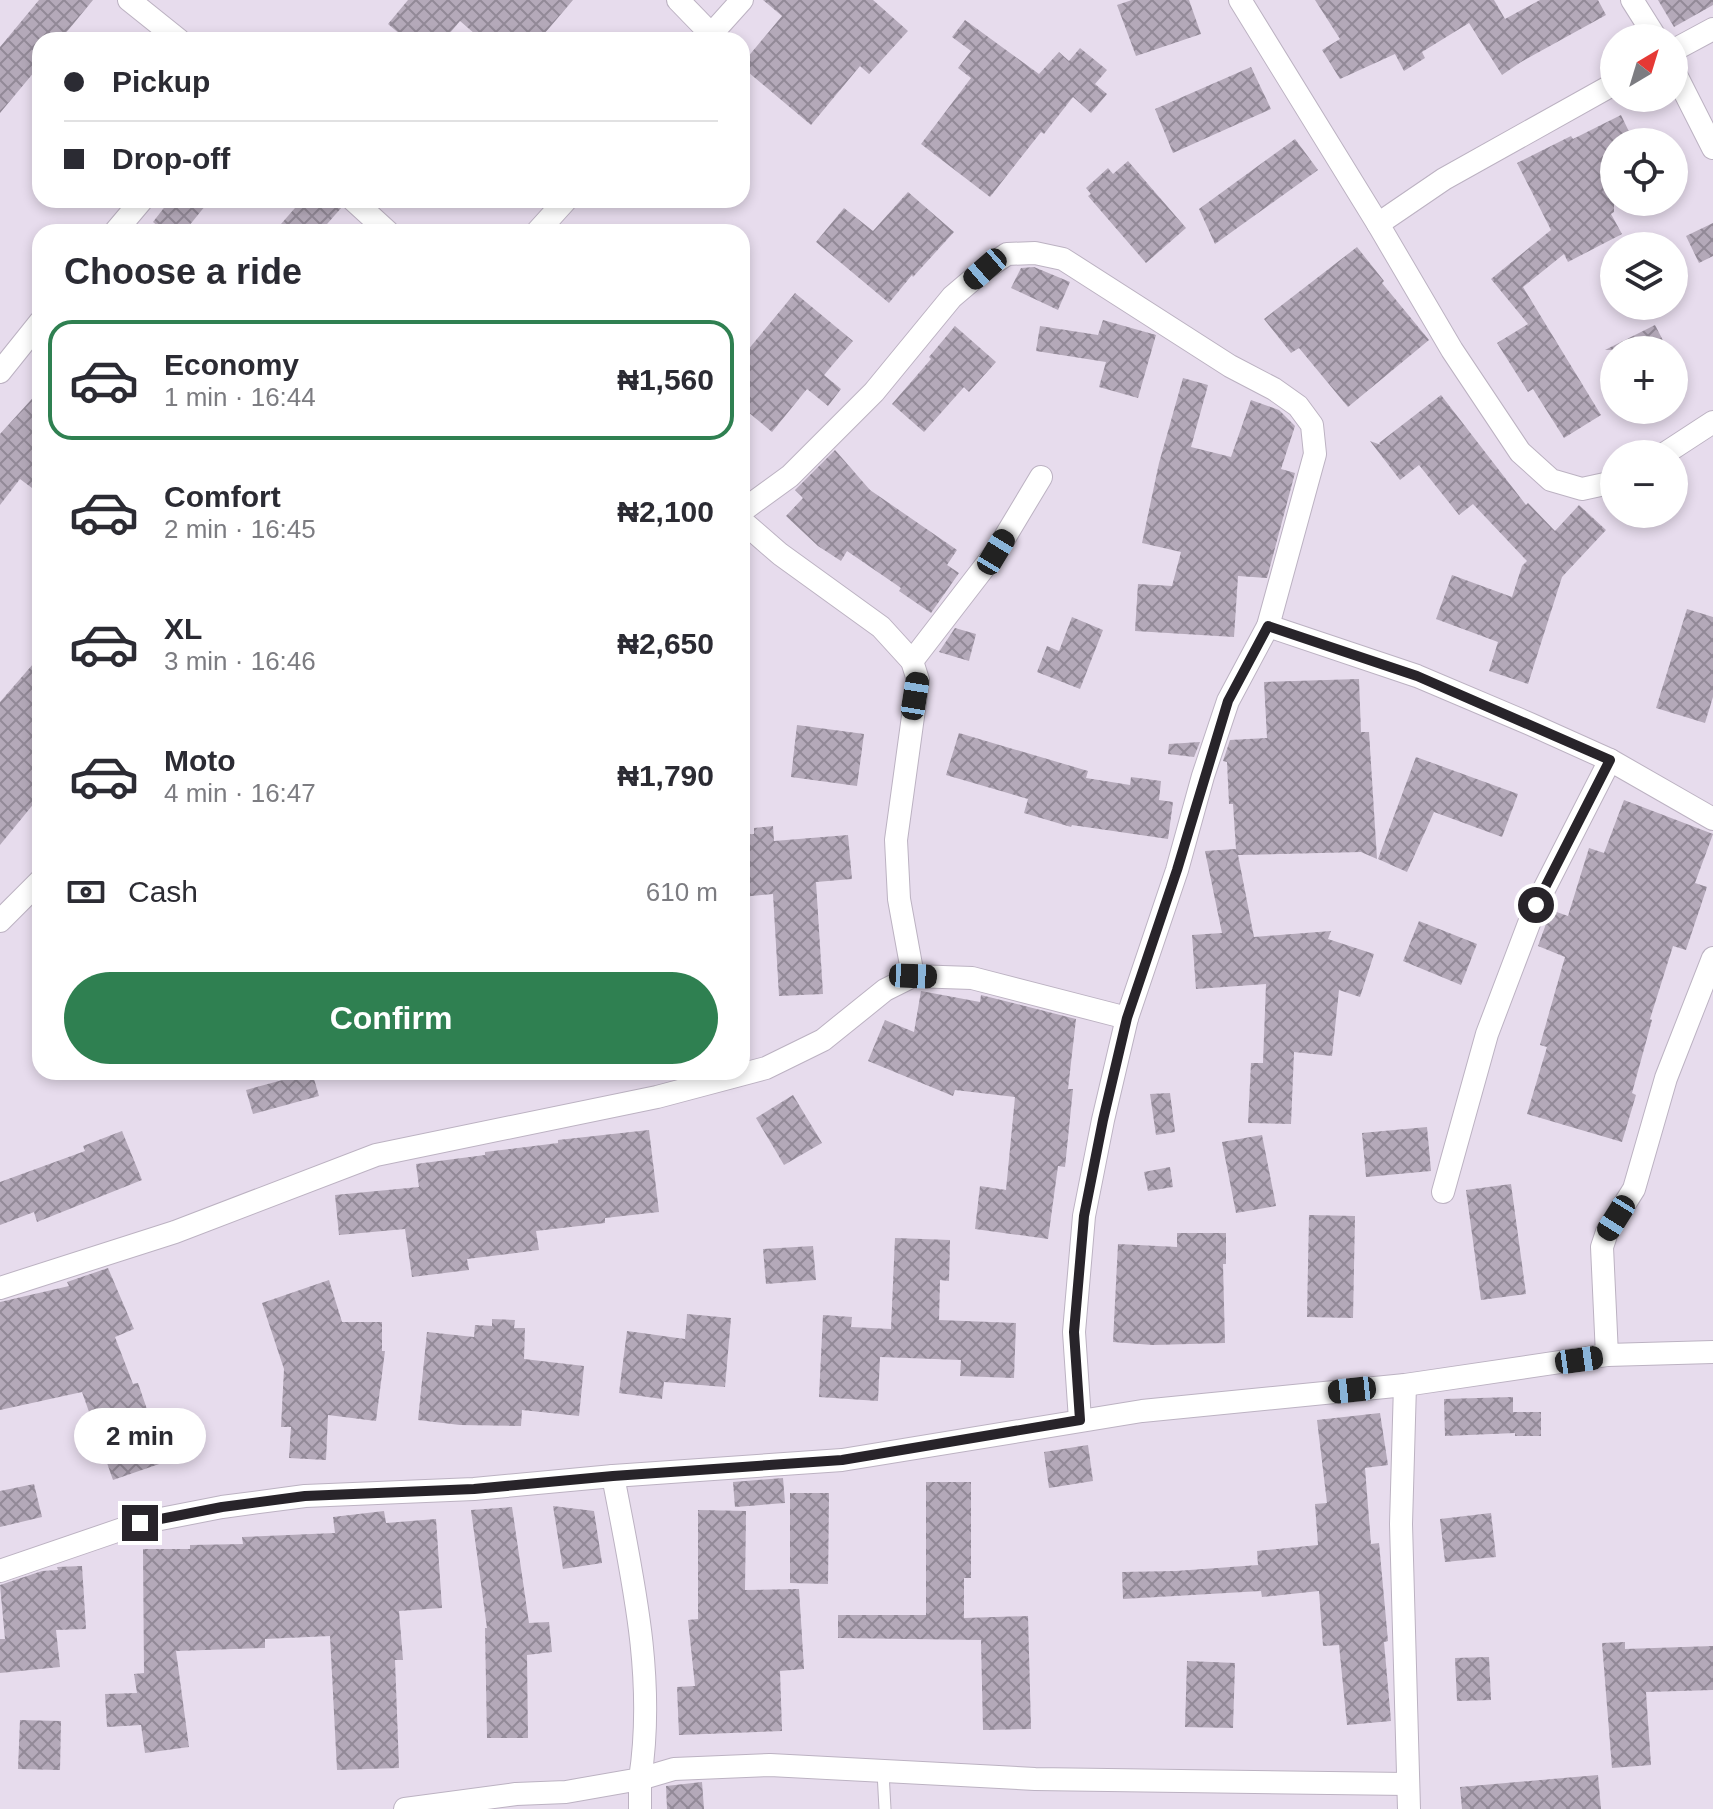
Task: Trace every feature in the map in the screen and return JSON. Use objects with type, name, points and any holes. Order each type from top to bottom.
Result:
[{"type":"street","points":[[129,0],[169,32]]},
{"type":"street","points":[[678,0],[704,32]]},
{"type":"street","points":[[713,32],[742,0]]},
{"type":"street","points":[[1240,0],[1452,350],[1520,452],[1551,480],[1582,489],[1600,485]]},
{"type":"street","points":[[1632,0],[1647,24]]},
{"type":"street","points":[[1688,42],[1713,29]]},
{"type":"street","points":[[1378,224],[1444,179],[1600,92]]},
{"type":"street","points":[[1688,99],[1713,148]]},
{"type":"street","points":[[122,224],[135,208]]},
{"type":"street","points":[[362,208],[379,224]]},
{"type":"street","points":[[544,224],[559,208]]},
{"type":"street","points":[[750,505],[790,476],[874,392],[952,297],[1007,254],[1035,253],[1063,259],[1230,366],[1274,389],[1298,406],[1312,425],[1315,454],[1268,626],[1228,701],[1177,870],[1127,1018],[1103,1120],[1084,1216],[1074,1332],[1080,1420]]},
{"type":"street","points":[[4,358],[32,330]]},
{"type":"street","points":[[1685,440],[1713,422]]},
{"type":"street","points":[[912,661],[989,561],[1041,477]]},
{"type":"street","points":[[750,528],[791,562],[881,627],[912,661],[918,680],[896,840],[899,899],[913,976]]},
{"type":"street","points":[[1268,626],[1417,676],[1610,760],[1713,819]]},
{"type":"street","points":[[1443,1192],[1487,1034],[1536,905],[1610,760]]},
{"type":"street","points":[[0,921],[32,889]]},
{"type":"street","points":[[1607,1355],[1602,1247],[1607,1232],[1634,1189],[1666,1078],[1713,958]]},
{"type":"street","points":[[750,1072],[766,1068],[823,1040],[885,990],[913,976],[972,978],[1127,1018]]},
{"type":"street","points":[[0,1288],[175,1232],[376,1155],[657,1097],[721,1080]]},
{"type":"street","points":[[0,1571],[140,1523],[222,1507],[305,1496],[474,1489],[842,1460],[1142,1411],[1405,1385],[1607,1355],[1713,1352]]},
{"type":"street","points":[[1405,1385],[1401,1524],[1409,1809]]},
{"type":"street","points":[[613,1476],[637,1600],[647,1692],[640,1809]]},
{"type":"street","points":[[405,1809],[516,1794],[566,1792],[640,1779],[674,1769],[770,1765],[1035,1779],[1407,1784]]},
{"type":"lane","points":[[883,1772],[885,1809]]},
{"type":"building","points":[[39,0],[93,0],[67,32],[32,32],[32,75],[0,113],[0,47]]},
{"type":"building","points":[[408,0],[573,0],[546,32],[473,32],[460,21],[451,32],[398,32],[388,24]]},
{"type":"building","points":[[763,0],[873,0],[908,31],[869,74],[860,66],[811,125],[750,74],[750,54],[782,16]]},
{"type":"building","points":[[1132,0],[1189,0],[1201,34],[1136,56],[1117,5]]},
{"type":"building","points":[[1315,0],[1494,0],[1505,19],[1540,0],[1598,0],[1606,15],[1502,75],[1469,23],[1422,52],[1425,58],[1404,71],[1395,54],[1340,79],[1322,50],[1340,39]]},
{"type":"building","points":[[1658,0],[1713,0],[1713,5],[1679,24],[1672,24]]},
{"type":"building","points":[[965,20],[1039,74],[1059,52],[1069,61],[1080,48],[1107,70],[1095,84],[1107,94],[1091,113],[1073,97],[990,197],[921,144],[971,78],[958,68],[971,51],[952,37]]},
{"type":"building","points":[[1251,67],[1271,109],[1173,153],[1155,109]]},
{"type":"building","points":[[1621,115],[1627,128],[1600,128],[1600,216],[1612,216],[1621,232],[1600,232],[1600,245],[1568,262],[1564,254],[1523,287],[1600,413],[1564,438],[1533,389],[1528,392],[1497,343],[1528,324],[1491,279],[1551,230],[1517,163],[1571,136],[1573,139]]},
{"type":"building","points":[[1295,139],[1318,170],[1215,244],[1199,209]]},
{"type":"building","points":[[1128,161],[1186,228],[1146,263],[1088,196],[1091,194],[1086,188],[1108,168],[1113,174]]},
{"type":"building","points":[[908,192],[954,232],[889,303],[816,242],[844,208],[873,231]]},
{"type":"building","points":[[164,208],[204,208],[190,224],[153,222]]},
{"type":"building","points":[[295,208],[341,208],[327,224],[281,224]]},
{"type":"building","points":[[1713,223],[1713,256],[1699,263],[1688,235]]},
{"type":"building","points":[[1357,247],[1429,340],[1348,407],[1299,348],[1291,353],[1264,319]]},
{"type":"building","points":[[1034,267],[1070,282],[1058,310],[1011,288],[1021,268]]},
{"type":"building","points":[[795,293],[853,341],[824,375],[841,389],[828,406],[807,389],[772,432],[750,414],[750,347]]},
{"type":"building","points":[[1103,320],[1156,335],[1138,398],[1099,387],[1106,362],[1036,351],[1040,326],[1098,335]]},
{"type":"building","points":[[1655,325],[1661,336],[1633,336]]},
{"type":"building","points":[[955,326],[996,362],[969,392],[964,387],[924,432],[892,404]]},
{"type":"building","points":[[1183,378],[1208,385],[1191,447],[1231,457],[1251,400],[1279,410],[1295,426],[1281,469],[1295,473],[1267,578],[1238,576],[1234,637],[1135,631],[1138,584],[1172,586],[1181,552],[1142,543],[1159,463]]},
{"type":"building","points":[[1441,395],[1526,505],[1528,503],[1555,531],[1579,505],[1600,528],[1606,530],[1562,577],[1528,684],[1489,671],[1498,642],[1436,619],[1452,575],[1512,597],[1522,566],[1527,561],[1473,504],[1459,515],[1419,465],[1400,480],[1370,441],[1381,445],[1379,443]]},
{"type":"building","points":[[32,399],[32,488],[20,479],[0,505],[0,434]]},
{"type":"building","points":[[835,450],[870,490],[957,550],[947,565],[959,573],[931,613],[847,551],[841,561],[818,546],[786,516],[803,498],[795,490]]},
{"type":"building","points":[[1687,609],[1713,617],[1713,697],[1705,723],[1656,708]]},
{"type":"building","points":[[1072,617],[1103,630],[1080,689],[1037,672],[1047,646],[1059,651]]},
{"type":"building","points":[[955,628],[976,634],[969,661],[939,652]]},
{"type":"building","points":[[32,665],[32,806],[0,845],[0,702]]},
{"type":"building","points":[[1359,679],[1361,732],[1369,732],[1377,859],[1361,852],[1238,855],[1254,937],[1331,931],[1328,939],[1374,954],[1360,997],[1339,990],[1332,1056],[1294,1052],[1291,1124],[1248,1123],[1251,1063],[1263,1063],[1266,984],[1196,989],[1192,935],[1222,933],[1205,851],[1236,849],[1227,762],[1223,761],[1230,740],[1267,738],[1264,682]]},
{"type":"building","points":[[797,725],[864,734],[857,786],[791,777]]},
{"type":"building","points":[[959,733],[1088,771],[1086,778],[1130,785],[1131,777],[1161,781],[1159,800],[1173,802],[1168,839],[1071,827],[1024,813],[1028,799],[946,775]]},
{"type":"building","points":[[1200,742],[1194,757],[1168,754],[1169,744]]},
{"type":"building","points":[[1416,757],[1518,794],[1502,837],[1434,812],[1407,872],[1378,859]]},
{"type":"building","points":[[1624,800],[1713,834],[1695,883],[1707,887],[1686,950],[1673,946],[1650,1019],[1632,1093],[1636,1095],[1622,1142],[1527,1114],[1547,1047],[1540,1045],[1565,957],[1538,946],[1551,910],[1568,916],[1589,848],[1604,853]]},
{"type":"building","points":[[773,826],[774,841],[848,835],[852,879],[816,882],[823,994],[779,996],[773,894],[750,896],[750,834],[754,834],[754,828]]},
{"type":"building","points":[[1419,921],[1477,944],[1461,985],[1403,961]]},
{"type":"building","points":[[921,991],[980,1002],[981,995],[1076,1019],[1068,1089],[1073,1089],[1065,1167],[1058,1166],[1048,1239],[975,1229],[980,1186],[1006,1190],[1015,1097],[955,1090],[953,1096],[868,1061],[885,1020],[914,1032]]},
{"type":"building","points":[[283,1080],[314,1080],[319,1096],[253,1114],[246,1090]]},
{"type":"building","points":[[1170,1093],[1175,1132],[1156,1135],[1150,1094]]},
{"type":"building","points":[[793,1095],[822,1143],[784,1165],[756,1118]]},
{"type":"building","points":[[1427,1127],[1431,1171],[1366,1177],[1362,1133]]},
{"type":"building","points":[[649,1130],[659,1212],[605,1218],[605,1223],[536,1231],[539,1250],[467,1259],[469,1270],[412,1277],[405,1229],[339,1235],[335,1195],[419,1187],[416,1164],[558,1143],[558,1140]]},
{"type":"building","points":[[122,1131],[142,1180],[37,1222],[34,1212],[0,1225],[0,1182],[85,1151],[83,1146]]},
{"type":"building","points":[[1262,1135],[1276,1206],[1236,1213],[1222,1142]]},
{"type":"building","points":[[1170,1167],[1173,1187],[1148,1191],[1144,1172]]},
{"type":"building","points":[[1511,1184],[1526,1294],[1481,1300],[1466,1190]]},
{"type":"building","points":[[1309,1215],[1355,1216],[1353,1318],[1307,1317]]},
{"type":"building","points":[[1177,1233],[1226,1233],[1226,1264],[1223,1264],[1225,1343],[1153,1345],[1113,1342],[1118,1244],[1177,1247]]},
{"type":"building","points":[[895,1238],[950,1240],[949,1281],[940,1280],[939,1320],[1016,1323],[1014,1378],[960,1376],[961,1360],[880,1357],[878,1401],[819,1397],[823,1315],[852,1317],[851,1327],[891,1329]]},
{"type":"building","points":[[813,1246],[816,1280],[766,1284],[763,1249]]},
{"type":"building","points":[[108,1268],[134,1329],[115,1337],[133,1384],[138,1383],[165,1462],[113,1480],[82,1392],[0,1410],[0,1302],[69,1286],[67,1282]]},
{"type":"building","points":[[329,1280],[342,1322],[382,1322],[382,1351],[385,1351],[376,1421],[328,1415],[326,1460],[289,1458],[291,1427],[281,1427],[284,1369],[262,1303]]},
{"type":"building","points":[[687,1314],[731,1318],[725,1387],[664,1382],[662,1399],[619,1393],[627,1331],[685,1339]]},
{"type":"building","points":[[492,1319],[515,1320],[514,1328],[525,1328],[524,1359],[584,1366],[579,1416],[522,1410],[521,1426],[460,1425],[418,1420],[427,1332],[474,1337],[475,1325],[492,1326]]},
{"type":"building","points":[[1513,1397],[1513,1412],[1541,1412],[1541,1436],[1515,1436],[1515,1433],[1445,1436],[1444,1399]]},
{"type":"building","points":[[1380,1413],[1388,1465],[1365,1468],[1371,1544],[1379,1543],[1391,1721],[1347,1725],[1339,1645],[1323,1646],[1319,1591],[1262,1597],[1261,1591],[1123,1599],[1122,1572],[1258,1565],[1257,1551],[1318,1545],[1315,1504],[1327,1503],[1317,1420]]},
{"type":"building","points":[[1088,1445],[1093,1481],[1049,1488],[1044,1452]]},
{"type":"building","points":[[783,1478],[785,1503],[735,1507],[733,1482]]},
{"type":"building","points":[[926,1482],[971,1482],[971,1578],[964,1578],[964,1618],[1028,1616],[1031,1729],[983,1730],[981,1640],[838,1638],[838,1615],[926,1615]]},
{"type":"building","points":[[34,1484],[42,1517],[0,1527],[0,1491]]},
{"type":"building","points":[[790,1493],[829,1493],[828,1584],[790,1583]]},
{"type":"building","points":[[553,1506],[594,1511],[602,1563],[563,1569]]},
{"type":"building","points":[[512,1507],[529,1623],[549,1622],[552,1652],[527,1655],[528,1738],[487,1738],[487,1628],[471,1510]]},
{"type":"building","points":[[698,1510],[746,1511],[745,1590],[799,1589],[804,1669],[780,1671],[782,1731],[679,1735],[677,1687],[695,1686],[688,1620],[698,1619]]},
{"type":"building","points":[[384,1511],[386,1523],[436,1519],[442,1608],[399,1611],[403,1660],[395,1660],[399,1768],[337,1770],[330,1636],[265,1639],[265,1648],[176,1651],[189,1747],[145,1753],[141,1725],[107,1727],[105,1694],[137,1693],[134,1674],[144,1673],[143,1549],[190,1549],[190,1545],[243,1544],[242,1537],[335,1533],[333,1517]]},
{"type":"building","points":[[1491,1513],[1496,1557],[1445,1562],[1440,1519]]},
{"type":"building","points":[[82,1566],[86,1629],[56,1630],[60,1667],[0,1673],[0,1639],[5,1639],[0,1585],[42,1571],[58,1570],[57,1567]]},
{"type":"building","points":[[1625,1642],[1625,1649],[1713,1646],[1713,1690],[1646,1692],[1651,1765],[1612,1768],[1602,1643]]},
{"type":"building","points":[[1489,1657],[1491,1700],[1457,1701],[1455,1658]]},
{"type":"building","points":[[1187,1661],[1235,1663],[1233,1728],[1185,1727]]},
{"type":"building","points":[[20,1720],[61,1721],[60,1770],[18,1769]]},
{"type":"building","points":[[1598,1775],[1601,1809],[1462,1809],[1460,1787]]},
{"type":"building","points":[[702,1782],[704,1809],[667,1809],[666,1786]]},
{"type":"route","points":[[140,1523],[222,1507],[305,1496],[474,1489],[842,1460],[1080,1420],[1074,1332],[1084,1216],[1127,1018],[1177,870],[1228,701],[1268,626],[1417,676],[1610,760],[1536,905]]}]
